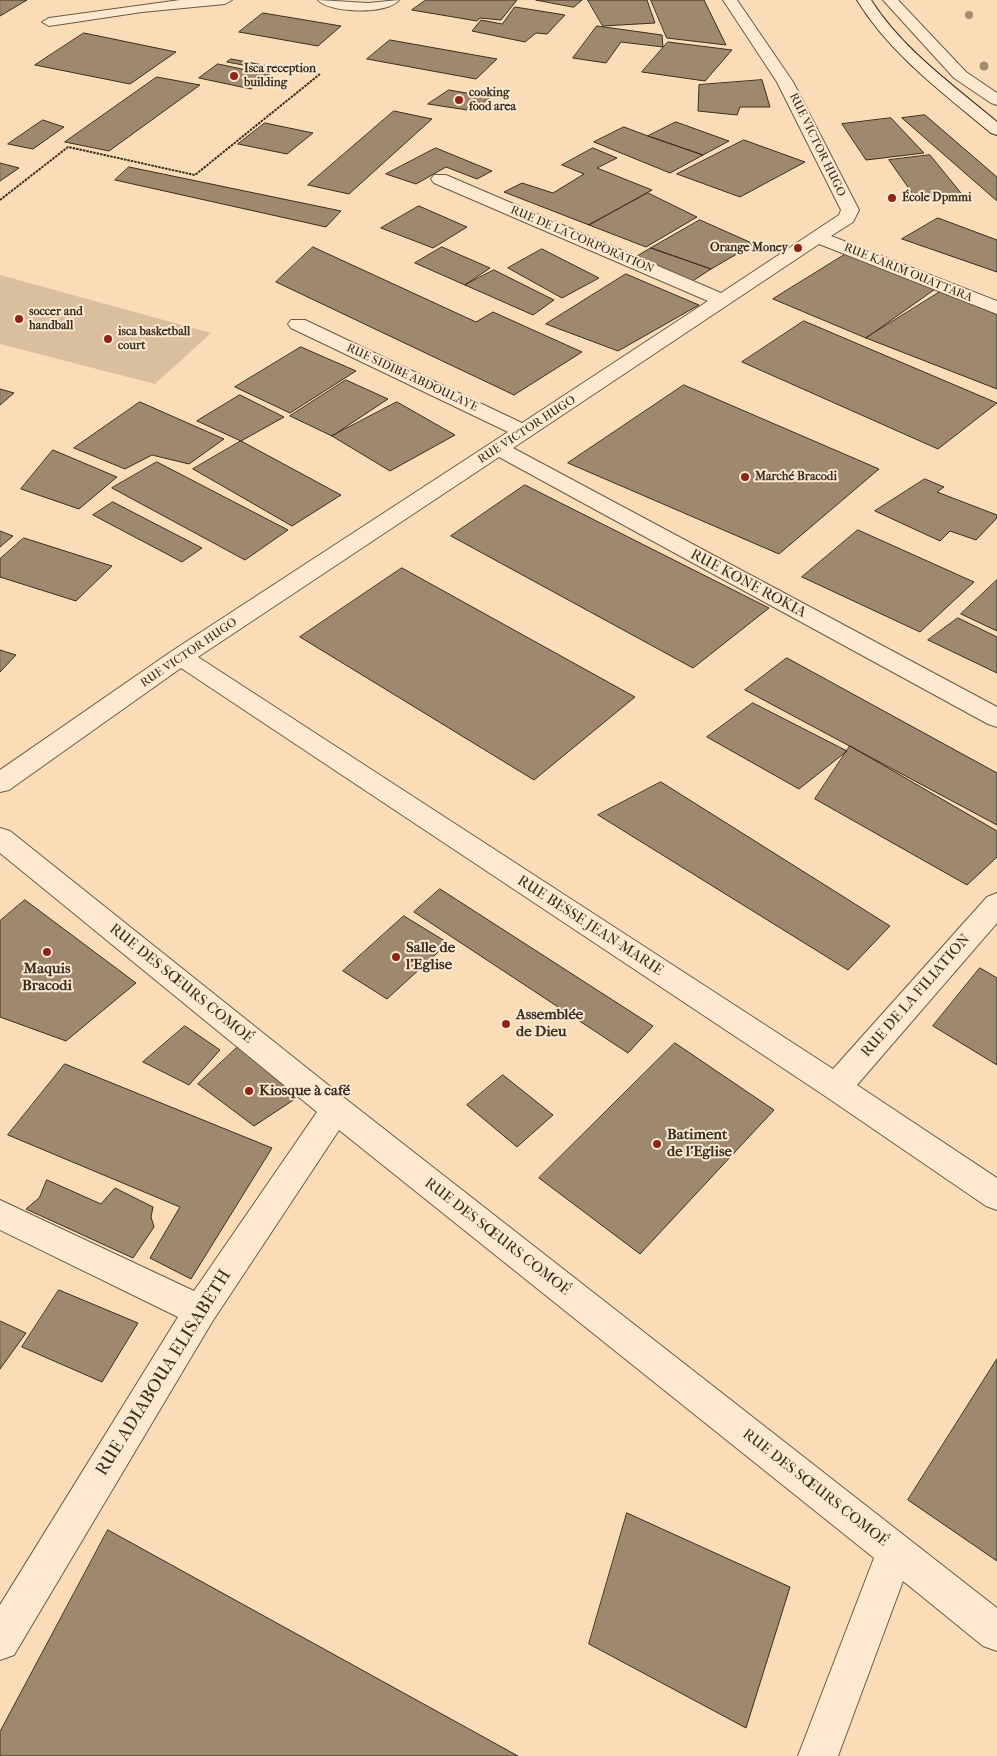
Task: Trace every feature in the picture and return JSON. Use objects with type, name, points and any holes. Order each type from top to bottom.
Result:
[{"type":"street","points":[[49,22],[142,8],[225,0]]},
{"type":"street","points":[[325,0],[375,8],[385,5],[392,0]]},
{"type":"street","name":"RUE VICTOR HUGO","points":[[0,783],[182,656],[724,301],[847,218],[850,210],[785,82],[730,0]]},
{"type":"street","points":[[864,0],[868,9],[902,47],[997,130]]},
{"type":"street","points":[[890,0],[960,74],[997,100]]},
{"type":"street","name":"RUE DE LA CORPORATION","points":[[440,179],[724,301]]},
{"type":"street","name":"RUE KARIM OUATTARA","points":[[818,238],[997,308]]},
{"type":"street","name":"RUE SIDIBE ABDOULAYE","points":[[298,324],[525,432]]},
{"type":"street","name":"RUE KONE ROKIA","points":[[499,449],[997,718]]},
{"type":"street","name":"RUE BESSE JEAN-MARIE","points":[[182,656],[997,1196]]},
{"type":"street","name":"RUE DES SŒURS COMOÉ","points":[[0,838],[336,1110],[997,1632]]},
{"type":"street","name":"RUE DE LA FILIATION","points":[[836,1088],[997,904]]},
{"type":"street","name":"RUE ADIABOUA ELISABETH","points":[[0,1641],[200,1311],[336,1110]]},
{"type":"street","points":[[0,1214],[200,1311]]},
{"type":"street","points":[[818,1756],[895,1552]]},
{"type":"path","points":[[0,200],[68,147],[196,175],[320,74]]},
{"type":"shaded area","name":"isca basketball court","points":[[0,275],[211,333],[155,384],[0,344]]},
{"type":"building","points":[[0,0],[27,0],[0,16]]},
{"type":"building","points":[[426,0],[517,0],[501,20],[480,18],[477,21],[412,10]]},
{"type":"building","points":[[536,0],[582,0],[574,7]]},
{"type":"building","points":[[588,0],[647,0],[655,23],[603,26]]},
{"type":"building","points":[[651,0],[704,0],[726,45],[667,38]]},
{"type":"building","points":[[515,7],[565,15],[547,34],[536,33],[525,42],[472,31],[481,20],[502,24]]},
{"type":"building","points":[[263,13],[341,26],[318,46],[239,32]]},
{"type":"building","points":[[597,26],[662,35],[663,47],[621,42],[606,63],[573,58]]},
{"type":"building","points":[[84,33],[176,52],[130,84],[35,65]]},
{"type":"building","points":[[390,40],[497,59],[476,79],[367,59]]},
{"type":"building","points":[[668,42],[732,50],[705,81],[642,72]]},
{"type":"building","points":[[231,59],[279,68],[275,71],[227,62]]},
{"type":"building","name":"Isca reception building","points":[[218,64],[270,75],[251,89],[199,78]]},
{"type":"building","points":[[157,77],[200,85],[109,151],[65,142]]},
{"type":"building","points":[[762,80],[770,107],[740,107],[737,115],[698,111],[699,85]]},
{"type":"building","name":"cooking food area","points":[[449,90],[490,97],[474,111],[428,104]]},
{"type":"building","points":[[394,111],[432,119],[349,194],[308,185]]},
{"type":"building","points":[[925,115],[997,177],[997,201],[902,118]]},
{"type":"building","points":[[891,118],[924,153],[866,160],[842,124]]},
{"type":"building","points":[[43,120],[64,127],[33,149],[8,144]]},
{"type":"building","points":[[676,122],[729,141],[703,155],[648,136]]},
{"type":"building","points":[[265,123],[313,133],[287,154],[238,144]]},
{"type":"building","points":[[624,127],[703,155],[670,173],[594,142]]},
{"type":"building","points":[[744,140],[805,162],[740,197],[677,174]]},
{"type":"building","points":[[436,148],[492,171],[477,179],[446,167],[416,184],[386,174]]},
{"type":"building","points":[[593,148],[617,158],[597,168],[652,190],[589,225],[504,192],[522,183],[553,193],[584,174],[562,165]]},
{"type":"building","points":[[930,155],[965,198],[917,200],[889,160]]},
{"type":"building","points":[[0,163],[19,168],[0,181]]},
{"type":"building","points":[[129,167],[341,211],[326,227],[115,180]]},
{"type":"building","points":[[648,193],[697,217],[646,247],[589,225]]},
{"type":"building","points":[[419,206],[467,227],[433,248],[381,228]]},
{"type":"building","points":[[938,218],[997,240],[997,272],[902,239]]},
{"type":"building","points":[[700,220],[754,244],[711,269],[651,248]]},
{"type":"building","points":[[313,247],[476,322],[493,312],[582,352],[514,395],[276,282]]},
{"type":"building","points":[[442,247],[490,268],[465,285],[415,263]]},
{"type":"building","points":[[651,248],[711,269],[691,282],[631,260]]},
{"type":"building","points":[[542,249],[599,278],[562,298],[508,268]]},
{"type":"building","points":[[849,252],[938,287],[866,338],[773,299]]},
{"type":"building","points":[[494,270],[554,300],[533,315],[465,285]]},
{"type":"building","points":[[626,274],[699,305],[618,351],[546,324]]},
{"type":"building","points":[[943,290],[997,315],[997,389],[866,338]]},
{"type":"building","points":[[804,321],[997,403],[938,449],[742,362]]},
{"type":"building","points":[[301,347],[356,371],[290,413],[235,387]]},
{"type":"building","points":[[346,380],[388,399],[332,436],[290,416]]},
{"type":"building","points":[[684,385],[879,469],[779,554],[568,463]]},
{"type":"building","points":[[0,389],[14,393],[0,405]]},
{"type":"building","points":[[240,395],[284,417],[241,441],[197,421]]},
{"type":"building","points":[[140,402],[224,439],[189,464],[152,455],[125,469],[74,448]]},
{"type":"building","points":[[397,402],[455,435],[390,471],[332,436]]},
{"type":"building","points":[[241,441],[341,495],[292,526],[193,469]]},
{"type":"building","points":[[53,450],[117,477],[79,509],[21,489]]},
{"type":"building","points":[[157,462],[288,530],[245,560],[112,488]]},
{"type":"building","points":[[925,479],[944,487],[937,492],[997,515],[997,518],[976,540],[950,531],[940,541],[875,511]]},
{"type":"building","points":[[525,485],[769,608],[693,668],[451,536]]},
{"type":"building","points":[[113,502],[202,548],[182,562],[93,515]]},
{"type":"building","points":[[858,530],[974,582],[920,632],[802,577]]},
{"type":"building","points":[[0,531],[13,536],[0,547]]},
{"type":"building","points":[[24,538],[112,566],[76,601],[0,577],[0,559]]},
{"type":"building","points":[[402,568],[635,697],[534,780],[300,637]]},
{"type":"building","points":[[997,580],[997,631],[961,614]]},
{"type":"building","points":[[958,618],[997,637],[997,673],[928,640]]},
{"type":"building","points":[[0,650],[16,655],[0,672]]},
{"type":"building","points":[[787,658],[997,773],[997,825],[745,690]]},
{"type":"building","points":[[753,703],[847,751],[799,789],[707,737]]},
{"type":"building","points":[[850,746],[997,831],[997,857],[967,885],[815,799]]},
{"type":"building","points":[[661,782],[890,926],[848,970],[598,815]]},
{"type":"building","points":[[440,889],[653,1026],[628,1053],[414,912]]},
{"type":"building","name":"Maquis Bracodi","points":[[25,900],[136,983],[66,1041],[0,1017],[0,921]]},
{"type":"building","name":"Salle de l'Eglise","points":[[404,916],[448,943],[387,999],[343,971]]},
{"type":"building","points":[[980,968],[997,978],[997,1065],[933,1026]]},
{"type":"building","points":[[185,1026],[220,1050],[189,1085],[143,1062]]},
{"type":"building","name":"Batiment de l'Eglise","points":[[675,1043],[774,1110],[640,1254],[539,1178]]},
{"type":"building","name":"Kiosque à café","points":[[241,1044],[298,1097],[254,1126],[198,1084]]},
{"type":"building","points":[[65,1064],[272,1148],[191,1279],[150,1258],[180,1207],[8,1135]]},
{"type":"building","points":[[503,1075],[553,1115],[517,1147],[467,1105]]},
{"type":"building","points":[[47,1180],[101,1204],[115,1188],[153,1207],[151,1217],[154,1227],[133,1258],[26,1209],[39,1198]]},
{"type":"building","points":[[59,1290],[138,1323],[102,1382],[22,1347]]},
{"type":"building","points":[[0,1321],[26,1333],[0,1369]]},
{"type":"building","points":[[997,1359],[997,1561],[908,1500]]},
{"type":"building","points":[[627,1513],[790,1587],[746,1728],[589,1644]]},
{"type":"building","points":[[108,1530],[518,1756],[0,1756],[0,1732]]},
{"type":"place","name":"Isca reception building","points":[[234,76]]},
{"type":"place","name":"cooking food area","points":[[459,100]]},
{"type":"place","name":"École Dpmmi","points":[[892,198]]},
{"type":"place","name":"Orange Money","points":[[798,248]]},
{"type":"place","name":"soccer and handball","points":[[19,319]]},
{"type":"place","name":"isca basketball court","points":[[108,339]]},
{"type":"place","name":"Marché Bracodi","points":[[745,477]]},
{"type":"place","name":"Maquis Bracodi","points":[[47,952]]},
{"type":"place","name":"Salle de l'Eglise","points":[[396,957]]},
{"type":"place","name":"Assemblée de Dieu","points":[[506,1024]]},
{"type":"place","name":"Kiosque à café","points":[[249,1091]]},
{"type":"place","name":"Batiment de l'Eglise","points":[[657,1144]]}]
